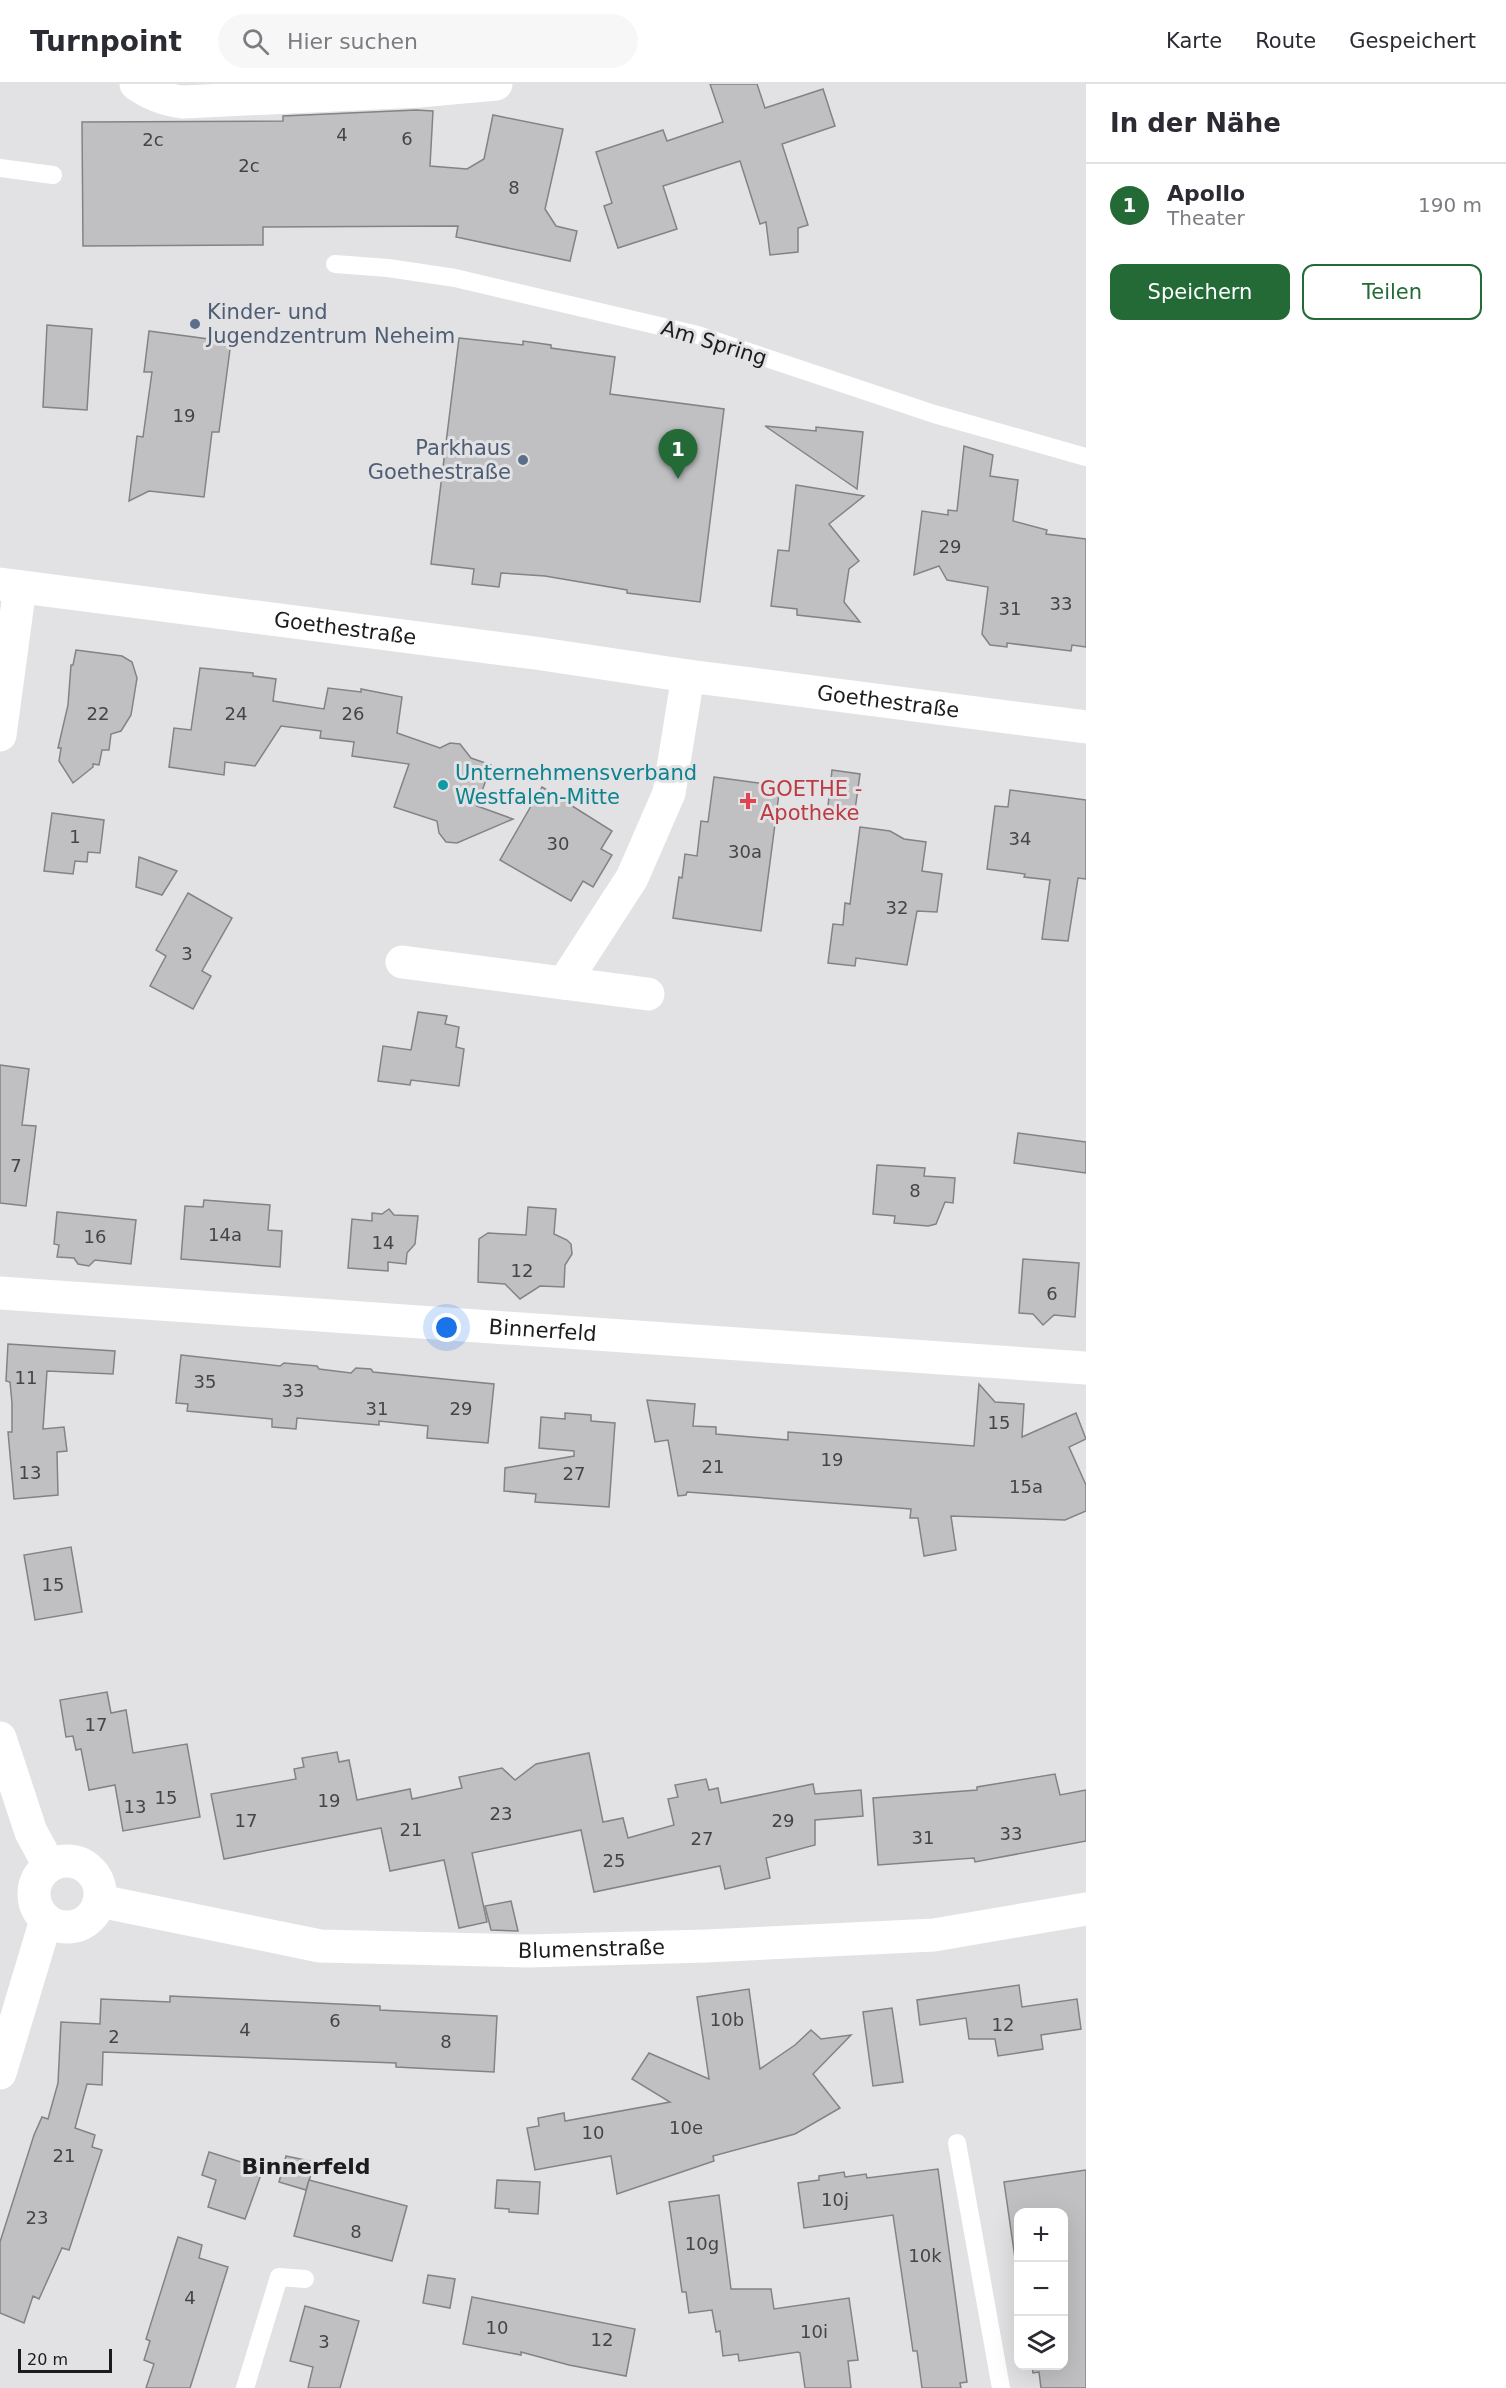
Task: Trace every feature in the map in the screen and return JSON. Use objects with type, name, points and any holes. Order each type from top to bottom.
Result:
[{"type":"street","points":[[136,84],[165,100],[183,102],[419,91],[496,84]]},
{"type":"street","points":[[0,735],[10,586]]},
{"type":"street","name":"Goethestraße","points":[[10,586],[1086,727]]},
{"type":"street","points":[[564,983],[632,878],[669,793],[688,676]]},
{"type":"street","points":[[402,962],[648,994]]},
{"type":"street","name":"Binnerfeld","points":[[0,1293],[1086,1368]]},
{"type":"street","points":[[0,1738],[12,1816],[31,1832],[50,1866]]},
{"type":"street","points":[[62,1861],[75,1861],[86,1866],[95,1876],[100,1888],[100,1901],[94,1914],[84,1923],[71,1927],[58,1926],[46,1920],[34,1902],[36,1881],[50,1866],[62,1861]]},
{"type":"street","name":"Blumenstraße","points":[[100,1901],[320,1946],[528,1951],[706,1946],[933,1935],[1086,1909]]},
{"type":"street","points":[[0,2073],[46,1920]]},
{"type":"lane","points":[[0,168],[53,175]]},
{"type":"lane","name":"Am Spring","points":[[335,264],[388,268],[455,278],[698,335],[934,414],[1086,457]]},
{"type":"lane","points":[[957,2143],[1001,2388]]},
{"type":"lane","points":[[245,2388],[279,2277],[305,2279]]},
{"type":"building","points":[[710,84],[757,84],[765,108],[823,89],[835,126],[782,144],[808,225],[798,228],[798,252],[770,255],[766,222],[760,224],[740,161],[663,186],[677,229],[618,248],[604,206],[612,203],[596,152],[663,130],[667,141],[723,122]]},
{"type":"building","points":[[433,111],[430,166],[467,169],[484,159],[493,115],[563,129],[545,209],[556,226],[577,231],[570,261],[456,237],[458,226],[263,227],[263,245],[83,246],[82,122],[283,121],[283,116]]},
{"type":"building","points":[[47,325],[92,329],[87,410],[43,407]]},
{"type":"building","points":[[149,331],[231,342],[219,432],[212,432],[204,497],[149,491],[129,501],[137,436],[143,437],[152,372],[144,372]]},
{"type":"building","name":"Parkhaus Goethestraße","points":[[459,338],[523,345],[523,341],[551,345],[551,348],[615,357],[610,394],[724,409],[700,602],[627,593],[627,590],[545,576],[501,573],[499,587],[472,584],[474,569],[431,564]]},
{"type":"building","points":[[765,426],[816,431],[816,427],[863,432],[857,489]]},
{"type":"building","points":[[964,446],[993,455],[990,476],[1018,480],[1013,521],[1047,530],[1046,534],[1086,539],[1086,647],[1072,645],[1071,651],[1007,643],[1007,647],[990,645],[982,634],[988,587],[947,580],[939,566],[914,575],[922,511],[948,515],[948,510],[957,511]]},
{"type":"building","points":[[796,485],[864,496],[829,524],[859,561],[849,569],[844,602],[860,622],[797,615],[797,609],[771,606],[778,550],[789,551]]},
{"type":"building","points":[[76,650],[122,656],[132,662],[137,678],[131,715],[121,731],[111,734],[109,750],[102,750],[99,765],[93,764],[93,767],[73,783],[59,761],[61,748],[58,748],[68,705],[71,665],[73,665]]},
{"type":"building","points":[[200,668],[253,673],[253,676],[276,679],[273,701],[324,709],[328,688],[361,692],[361,689],[402,697],[397,733],[440,748],[450,743],[460,744],[471,758],[491,765],[477,806],[513,819],[457,843],[446,842],[439,833],[437,821],[394,807],[409,764],[352,756],[354,742],[320,738],[321,731],[281,726],[255,766],[225,762],[224,775],[169,767],[174,728],[191,730]]},
{"type":"building","points":[[832,770],[860,774],[855,810],[828,806]]},
{"type":"building","points":[[714,777],[780,786],[761,931],[673,918],[685,854],[697,856],[701,821],[708,822]]},
{"type":"building","points":[[542,787],[612,831],[601,849],[612,855],[593,887],[583,881],[571,901],[500,860]]},
{"type":"building","points":[[1010,790],[1086,800],[1086,879],[1078,878],[1068,941],[1042,939],[1050,880],[987,869],[995,806],[1008,807]]},
{"type":"building","points":[[52,813],[104,820],[100,853],[88,852],[87,862],[75,861],[73,874],[44,871]]},
{"type":"building","points":[[860,827],[890,831],[904,839],[926,842],[922,871],[942,874],[937,912],[917,911],[907,965],[856,958],[855,966],[828,963],[833,924],[843,925],[845,903],[850,904]]},
{"type":"building","points":[[139,857],[177,871],[162,895],[136,887]]},
{"type":"building","points":[[188,893],[232,918],[202,971],[211,976],[193,1009],[150,986],[166,956],[156,950]]},
{"type":"building","points":[[418,1012],[447,1016],[445,1024],[459,1027],[456,1047],[464,1049],[459,1086],[411,1080],[410,1085],[378,1081],[383,1046],[411,1050]]},
{"type":"building","points":[[0,1065],[29,1069],[22,1125],[36,1126],[26,1206],[0,1203]]},
{"type":"building","points":[[1018,1133],[1086,1142],[1086,1173],[1014,1163]]},
{"type":"building","points":[[877,1165],[925,1168],[924,1176],[955,1178],[953,1203],[945,1202],[936,1224],[928,1226],[894,1223],[895,1216],[873,1214]]},
{"type":"building","points":[[204,1200],[270,1205],[268,1230],[282,1231],[280,1267],[181,1259],[185,1206],[203,1207]]},
{"type":"building","points":[[528,1207],[556,1209],[554,1234],[571,1244],[572,1254],[565,1265],[564,1287],[540,1286],[520,1299],[505,1284],[478,1282],[479,1239],[488,1233],[526,1235]]},
{"type":"building","points":[[389,1209],[394,1215],[418,1216],[415,1244],[407,1253],[406,1264],[388,1262],[388,1271],[348,1268],[352,1219],[372,1221],[372,1213],[382,1214]]},
{"type":"building","points":[[57,1212],[136,1220],[131,1264],[95,1260],[89,1266],[78,1264],[74,1258],[57,1257],[59,1245],[54,1244]]},
{"type":"building","points":[[1023,1259],[1079,1263],[1075,1317],[1054,1315],[1043,1325],[1033,1314],[1019,1313]]},
{"type":"building","points":[[8,1344],[115,1351],[113,1374],[47,1371],[43,1429],[64,1427],[67,1451],[57,1452],[58,1495],[14,1499],[8,1432],[12,1432],[12,1403],[10,1382],[6,1381]]},
{"type":"building","points":[[181,1355],[280,1366],[284,1363],[317,1366],[319,1369],[351,1373],[356,1368],[371,1369],[373,1372],[494,1384],[488,1443],[427,1438],[428,1426],[379,1421],[379,1425],[297,1418],[296,1429],[272,1427],[272,1419],[187,1411],[188,1404],[176,1403]]},
{"type":"building","points":[[979,1384],[995,1402],[1024,1404],[1022,1437],[1076,1413],[1086,1439],[1069,1447],[1086,1485],[1086,1511],[1065,1520],[951,1516],[956,1550],[924,1556],[918,1518],[910,1518],[911,1509],[687,1492],[686,1495],[678,1496],[668,1440],[655,1442],[647,1400],[695,1404],[693,1426],[716,1427],[716,1434],[788,1440],[788,1432],[974,1446]]},
{"type":"building","points":[[565,1413],[591,1415],[591,1421],[615,1423],[609,1507],[535,1502],[536,1494],[504,1491],[505,1468],[574,1456],[574,1451],[539,1448],[541,1417],[565,1419]]},
{"type":"building","points":[[71,1547],[82,1612],[35,1620],[24,1555]]},
{"type":"building","points":[[107,1692],[111,1713],[126,1710],[133,1753],[187,1744],[200,1817],[123,1831],[115,1785],[89,1790],[81,1749],[76,1750],[73,1736],[66,1737],[60,1700]]},
{"type":"building","points":[[337,1752],[339,1762],[349,1760],[357,1800],[410,1789],[412,1799],[462,1788],[459,1777],[502,1768],[515,1780],[536,1764],[589,1753],[603,1822],[623,1818],[628,1838],[674,1825],[668,1799],[678,1797],[675,1785],[706,1779],[709,1790],[718,1788],[721,1803],[813,1784],[815,1794],[861,1790],[863,1816],[815,1820],[815,1845],[766,1858],[770,1878],[725,1889],[720,1866],[594,1892],[581,1830],[472,1853],[487,1922],[459,1928],[444,1860],[390,1871],[381,1828],[224,1859],[211,1794],[296,1779],[294,1769],[304,1767],[302,1758]]},
{"type":"building","points":[[1055,1774],[1060,1795],[1086,1790],[1086,1841],[975,1862],[974,1858],[878,1865],[873,1798],[977,1790],[977,1787]]},
{"type":"building","points":[[511,1901],[518,1931],[491,1930],[485,1906]]},
{"type":"building","points":[[1019,1985],[1022,2007],[1077,1999],[1081,2029],[1041,2035],[1043,2049],[998,2056],[995,2039],[969,2039],[966,2018],[920,2025],[917,2000]]},
{"type":"building","points":[[749,1989],[760,2069],[795,2045],[811,2030],[821,2039],[851,2035],[813,2074],[840,2108],[795,2134],[713,2156],[714,2161],[617,2194],[611,2156],[535,2170],[527,2128],[539,2126],[538,2118],[564,2113],[565,2121],[670,2102],[632,2079],[649,2053],[709,2079],[697,1997]]},
{"type":"building","points":[[170,1996],[380,2006],[380,2010],[497,2016],[494,2072],[396,2067],[396,2063],[103,2052],[102,2085],[87,2084],[75,2128],[95,2135],[92,2147],[102,2150],[69,2250],[62,2248],[39,2299],[33,2296],[24,2323],[0,2313],[0,2242],[34,2135],[42,2117],[48,2119],[58,2083],[61,2022],[100,2024],[101,1999],[170,2002]]},
{"type":"building","points":[[892,2008],[903,2082],[873,2086],[863,2012]]},
{"type":"building","points":[[209,2152],[263,2169],[245,2219],[208,2207],[216,2180],[202,2175]]},
{"type":"building","points":[[286,2156],[315,2162],[306,2190],[279,2182]]},
{"type":"building","points":[[938,2169],[967,2382],[960,2383],[961,2388],[922,2388],[917,2351],[913,2351],[893,2215],[804,2228],[798,2183],[819,2180],[819,2176],[844,2172],[845,2177],[866,2174],[867,2178]]},
{"type":"building","points":[[1086,2170],[1086,2388],[1041,2388],[1039,2372],[1033,2373],[1033,2370],[1068,2370],[1068,2208],[1014,2208],[1014,2251],[1004,2182]]},
{"type":"building","points":[[309,2180],[407,2206],[392,2261],[294,2236]]},
{"type":"building","points":[[497,2180],[540,2182],[538,2214],[509,2212],[509,2209],[495,2208]]},
{"type":"building","points":[[719,2195],[731,2289],[771,2289],[774,2309],[849,2298],[858,2360],[848,2361],[851,2388],[805,2388],[798,2352],[739,2361],[738,2354],[723,2356],[720,2331],[716,2332],[712,2310],[689,2313],[686,2292],[682,2292],[669,2202]]},
{"type":"building","points":[[178,2237],[202,2245],[199,2258],[228,2267],[190,2388],[146,2388],[154,2364],[144,2360],[150,2341],[146,2339]]},
{"type":"building","points":[[428,2275],[455,2279],[450,2308],[423,2303]]},
{"type":"building","points":[[472,2297],[635,2329],[626,2376],[569,2365],[521,2352],[521,2355],[463,2344]]},
{"type":"building","points":[[305,2306],[359,2321],[340,2388],[308,2388],[313,2367],[290,2361]]},
{"type":"place","name":"Kinder- und Jugendzentrum Neheim","points":[[195,324]]},
{"type":"place","name":"Parkhaus Goethestraße","points":[[523,460]]},
{"type":"place","name":"Apollo","points":[[678,479]]},
{"type":"place","name":"Unternehmensverband Westfalen-Mitte","points":[[443,785]]},
{"type":"place","name":"GOETHE - Apotheke","points":[[748,801]]},
{"type":"district","name":"Binnerfeld","points":[[306,2166]]}]
